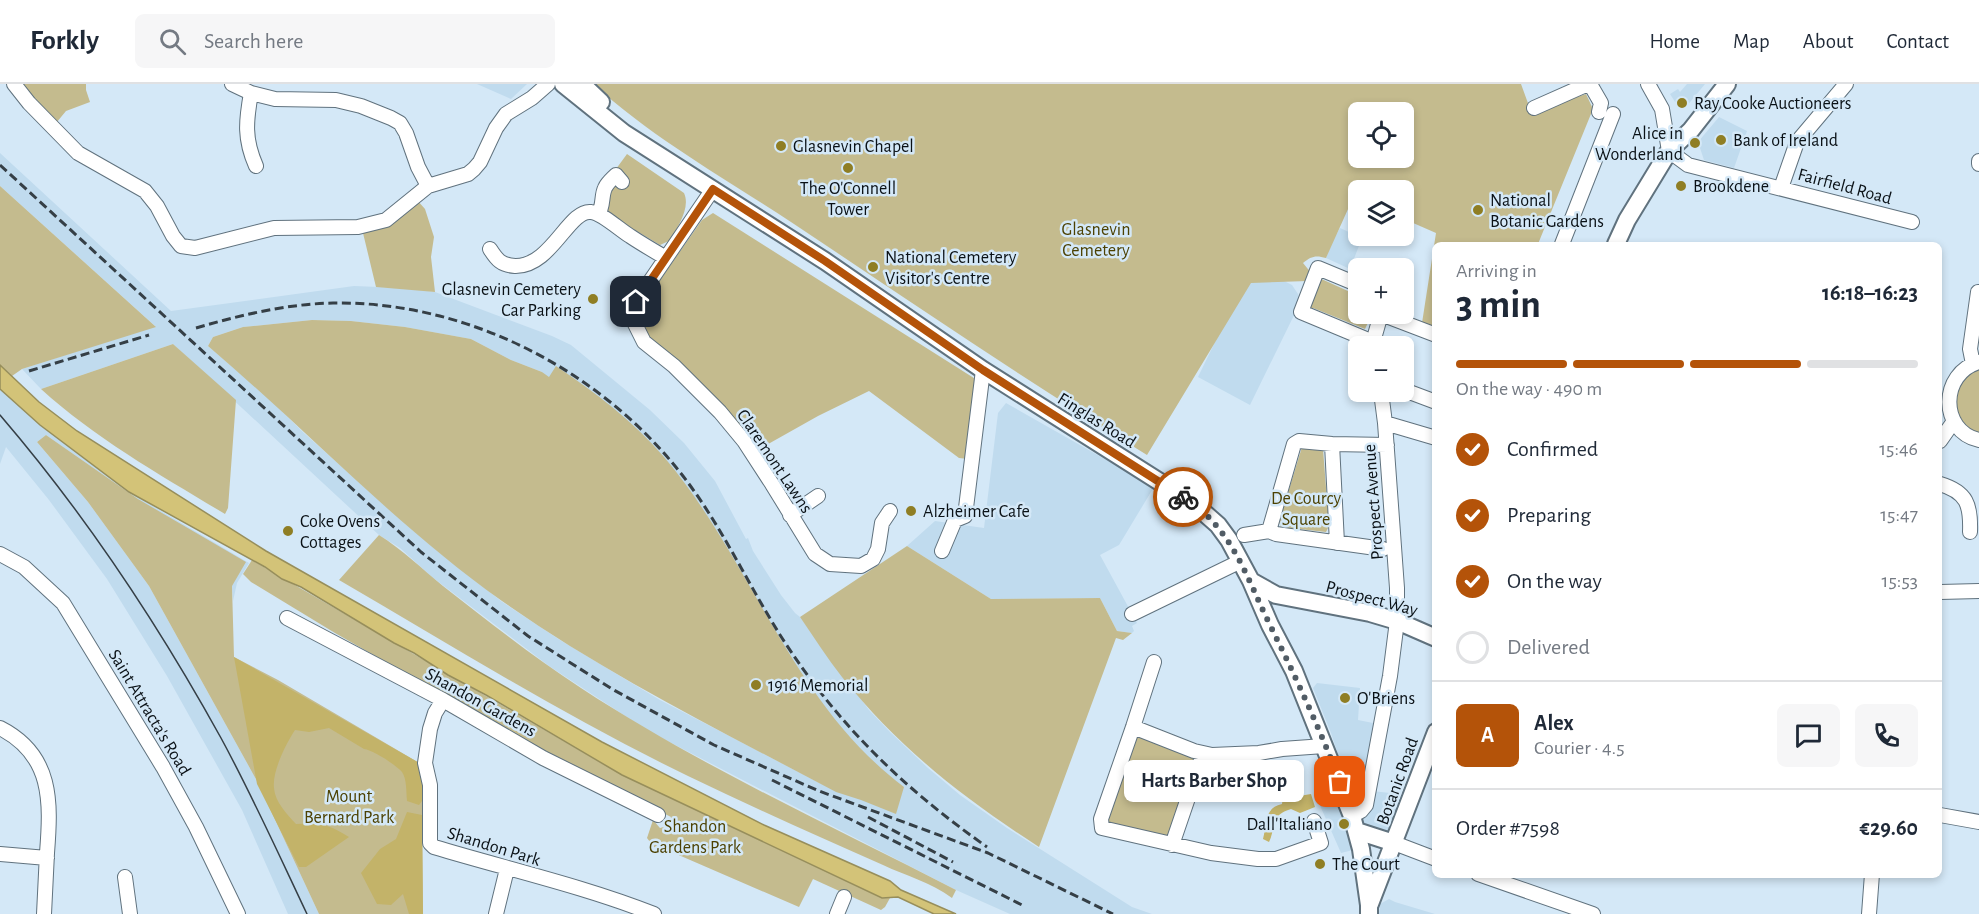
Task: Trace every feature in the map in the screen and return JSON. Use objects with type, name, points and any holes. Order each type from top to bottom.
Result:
[{"type":"main road","name":"Finglas Road","points":[[563,84],[624,133],[825,261],[983,370],[1193,503],[1218,525],[1241,561],[1294,671],[1355,824],[1369,910]]},
{"type":"main road","name":"Finglas Road","points":[[582,84],[672,164]]},
{"type":"main road","points":[[1617,242],[1627,220],[1669,151],[1691,130],[1727,84]]},
{"type":"main road","name":"Prospect Way","points":[[1251,581],[1276,595],[1352,609],[1397,621],[1432,636]]},
{"type":"main road","name":"Prospect Way","points":[[1270,625],[1277,610],[1283,605],[1298,600]]},
{"type":"main road","name":"Botanic Road","points":[[1369,910],[1432,743]]},
{"type":"main road","points":[[1355,824],[1394,843]]},
{"type":"street","points":[[14,84],[29,103],[78,153],[145,191],[173,236],[182,246],[195,248],[274,228],[358,227],[386,220],[428,186],[468,174],[474,169],[506,114],[532,98],[548,84]]},
{"type":"street","points":[[232,84],[250,93],[274,99],[336,100],[361,106],[391,118],[400,123],[406,133],[428,186]]},
{"type":"street","points":[[1534,108],[1589,84],[1601,103],[1599,112]]},
{"type":"street","points":[[1648,84],[1662,110],[1669,151]]},
{"type":"street","points":[[1781,188],[1797,142],[1846,84]]},
{"type":"street","points":[[250,93],[246,127],[250,152],[256,166]]},
{"type":"street","points":[[1563,242],[1613,114]]},
{"type":"street","name":"Fairfield Road","points":[[1669,151],[1688,165],[1912,222]]},
{"type":"street","points":[[598,214],[602,209],[604,189],[608,183],[616,175],[622,182]]},
{"type":"street","name":"Claremont Lawns","points":[[713,189],[636,302],[633,313],[638,332],[644,342],[674,366],[720,412],[753,455],[815,554],[830,564],[861,566],[873,559],[878,549],[882,523],[890,511]]},
{"type":"street","points":[[490,249],[497,261],[507,266],[522,266],[549,250],[575,218],[583,213],[591,212],[598,214],[666,258]]},
{"type":"street","points":[[1348,280],[1318,268],[1300,312],[1355,336]]},
{"type":"street","points":[[1978,292],[1970,349],[1976,363],[1957,376],[1951,387],[1950,413],[1965,433],[1979,440]]},
{"type":"street","points":[[1407,324],[1432,333]]},
{"type":"street","points":[[942,551],[955,520],[965,516],[983,370]]},
{"type":"street","points":[[1414,394],[1432,400]]},
{"type":"street","name":"Prospect Avenue","points":[[1355,824],[1366,805],[1390,676],[1397,621],[1397,588],[1382,402]]},
{"type":"street","points":[[1942,438],[1954,421]]},
{"type":"street","points":[[1385,423],[1432,437]]},
{"type":"street","points":[[1269,531],[1294,444],[1299,441],[1332,444],[1387,444]]},
{"type":"street","points":[[1332,444],[1337,543]]},
{"type":"street","points":[[1942,485],[1954,488],[1964,498],[1971,515],[1970,532]]},
{"type":"street","points":[[790,515],[818,496]]},
{"type":"street","points":[[1245,535],[1269,531],[1276,534],[1383,549]]},
{"type":"street","name":"Saint Attracta's Road","points":[[0,554],[24,567],[63,603],[163,766],[196,826],[238,914]]},
{"type":"street","points":[[1132,614],[1241,561]]},
{"type":"street","points":[[1942,592],[1979,591]]},
{"type":"street","name":"Shandon Gardens","points":[[287,618],[443,700],[543,758],[658,815]]},
{"type":"street","points":[[1154,662],[1101,819],[1102,828],[1211,853],[1276,859],[1321,843],[1314,821]]},
{"type":"street","name":"Shandon Park","points":[[443,700],[435,713],[430,729],[425,763],[430,785],[430,843],[434,847],[620,901],[654,914]]},
{"type":"street","points":[[1133,727],[1203,754],[1240,754],[1324,746]]},
{"type":"street","points":[[0,728],[17,738],[33,756],[48,787],[50,813],[44,914]]},
{"type":"street","points":[[1172,845],[1203,754]]},
{"type":"street","points":[[1942,816],[1979,822]]},
{"type":"street","points":[[1394,843],[1432,857]]},
{"type":"street","points":[[0,854],[47,858]]},
{"type":"street","points":[[496,914],[507,869]]},
{"type":"street","points":[[125,877],[130,914]]},
{"type":"street","points":[[1490,878],[1593,914]]},
{"type":"street","points":[[1869,914],[1872,878]]},
{"type":"street","points":[[837,914],[844,897]]},
{"type":"shaded area","points":[[477,84],[527,84],[511,99]]},
{"type":"shaded area","points":[[1687,84],[1705,84],[1686,107],[1677,105],[1670,94],[1678,89],[1680,92]]},
{"type":"shaded area","points":[[1719,117],[1747,131],[1734,168],[1704,160],[1698,142]]},
{"type":"shaded area","points":[[0,153],[171,311],[354,286],[404,288],[435,292],[571,345],[650,410],[684,443],[715,481],[746,539],[748,538],[753,551],[781,595],[869,710],[890,732],[960,795],[1007,828],[1132,907],[1152,914],[1010,914],[956,890],[648,731],[549,666],[432,577],[400,548],[379,535],[173,344],[41,389],[22,369],[155,326],[0,186]],"holes":[[[312,320],[351,321],[405,327],[471,339],[511,360],[542,372],[835,791],[660,700],[560,640],[501,601],[406,524],[304,433],[262,392],[208,346],[213,337],[243,327]]]},
{"type":"shaded area","points":[[1340,228],[1348,232],[1348,246],[1359,246],[1354,258],[1348,258],[1348,268],[1326,258]]},
{"type":"shaded area","points":[[1247,276],[1278,278],[1292,285],[1298,294],[1300,303],[1250,405],[1198,377]]},
{"type":"shaded area","points":[[0,365],[39,402],[77,431],[266,551],[602,742],[764,825],[890,881],[901,890],[956,914],[934,914],[898,897],[882,898],[622,775],[301,587],[282,579],[265,567],[129,492],[40,425],[0,389]]},
{"type":"shaded area","points":[[0,386],[40,425],[129,492],[249,563],[237,583],[233,601],[232,586],[138,499],[46,435],[37,442],[88,502],[149,586],[257,781],[319,914],[288,914],[242,810],[167,676],[107,579],[49,500],[6,447],[0,464]]},
{"type":"shaded area","points":[[1006,403],[1154,487],[1119,545],[1100,555],[1137,623],[1132,626],[1134,631],[1132,633],[1117,631],[1100,598],[991,599],[907,546],[935,521],[984,528],[998,413]]},
{"type":"shaded area","points":[[234,657],[421,764],[425,797],[419,805],[407,801],[404,775],[384,758],[329,728],[309,732],[295,730],[275,774],[274,788],[282,808],[296,824],[324,825],[349,837],[306,867],[299,867],[257,784]]},
{"type":"shaded area","points":[[1317,683],[1360,688],[1358,720],[1383,725],[1372,791],[1405,798],[1391,830],[1385,832],[1364,827],[1313,688]]},
{"type":"shaded area","points":[[1335,784],[1357,849],[1341,853],[1314,792],[1315,789]]},
{"type":"shaded area","points":[[1291,792],[1299,796],[1311,794],[1315,807],[1300,813],[1291,809],[1279,815],[1269,842],[1263,839],[1269,813],[1282,804],[1283,796]]},
{"type":"shaded area","points":[[407,812],[422,815],[423,914],[409,914],[403,894],[391,905],[377,904],[361,873],[380,849],[396,839]]},
{"type":"shaded area","points":[[1389,899],[1435,914],[1379,914],[1380,904]]},
{"type":"green space","points":[[14,84],[86,84],[90,102],[66,111],[52,128]]},
{"type":"green space","name":"Glasnevin Cemetery","points":[[593,84],[1521,84],[1529,106],[1534,112],[1586,94],[1593,109],[1539,242],[1435,242],[1436,233],[1414,223],[1414,180],[1348,180],[1348,209],[1326,258],[1314,257],[1303,263],[1312,274],[1308,281],[1251,283],[1147,455],[1013,370],[641,123]]},
{"type":"green space","points":[[627,154],[684,193],[686,205],[680,223],[671,240],[660,245],[608,214],[607,208],[612,185],[619,186],[616,169]]},
{"type":"green space","points":[[0,186],[156,327],[22,369],[12,376],[0,365]]},
{"type":"green space","points":[[417,200],[425,209],[434,237],[431,257],[435,292],[376,287],[363,233]]},
{"type":"green space","points":[[713,213],[977,380],[968,459],[959,458],[869,391],[752,453],[644,342],[633,313],[642,315],[646,300],[702,220]]},
{"type":"green space","name":"Glasnevin Cemetery","points":[[1432,259],[1432,328],[1422,323]]},
{"type":"green space","points":[[1317,277],[1348,291],[1348,322],[1313,308],[1312,311],[1305,308]]},
{"type":"green space","points":[[312,320],[351,321],[405,327],[471,339],[549,377],[556,366],[613,408],[640,431],[664,457],[695,498],[801,672],[831,714],[865,752],[904,787],[896,814],[836,792],[708,725],[583,654],[502,601],[388,510],[208,346],[213,337],[243,327]]},
{"type":"green space","points":[[1353,324],[1367,324],[1365,329]]},
{"type":"green space","points":[[173,344],[236,400],[228,508],[225,514],[107,441],[41,389]]},
{"type":"green space","points":[[1979,367],[1979,435],[1963,425],[1958,417],[1954,399],[1960,381],[1967,373]]},
{"type":"green space","name":"Mount Bernard Park","points":[[46,435],[138,499],[246,562],[232,586],[234,657],[278,680],[421,764],[425,797],[422,805],[423,914],[319,914],[257,781],[149,586],[88,502],[37,442]]},
{"type":"green space","name":"De Courcy Square","points":[[1302,447],[1323,449],[1329,526],[1326,532],[1281,527],[1279,522]]},
{"type":"green space","points":[[379,535],[511,638],[581,688],[719,769],[956,890],[952,898],[927,883],[760,810],[643,754],[339,580]]},
{"type":"green space","points":[[907,546],[991,599],[1100,598],[1117,631],[1132,633],[1123,640],[1116,638],[1039,847],[958,790],[886,727],[842,677],[800,617]]},
{"type":"green space","name":"Shandon Gardens Park","points":[[252,560],[622,775],[882,898],[890,898],[881,910],[813,879],[799,907],[674,853],[654,847],[647,838],[653,820],[660,828],[667,826],[671,817],[547,754],[335,633],[251,582],[243,574]]},
{"type":"green space","points":[[1134,733],[1193,757],[1196,762],[1168,839],[1105,822]]},
{"type":"tram line","points":[[0,415],[62,491],[91,531],[172,653],[232,760],[307,914]]},
{"type":"railway","points":[[0,165],[421,552],[528,636],[612,689],[714,745],[819,791],[988,853],[1113,914]]},
{"type":"railway","points":[[196,328],[281,308],[333,303],[382,305],[431,314],[479,328],[525,348],[568,372],[609,401],[646,434],[679,471],[720,532],[782,638],[803,669],[849,727],[927,801],[987,847]]},
{"type":"railway","points":[[29,371],[149,335]]},
{"type":"railway","points":[[772,780],[1024,906]]},
{"type":"railway","points":[[868,817],[953,862]]},
{"type":"way so far","points":[[1183,497],[1218,525],[1241,561],[1294,671],[1340,782]]},
{"type":"place","name":"Ray Cooke Auctioneers","points":[[1682,103]]},
{"type":"place","name":"Bank of Ireland","points":[[1721,140]]},
{"type":"place","name":"Alice in Wonderland","points":[[1695,143]]},
{"type":"place","name":"Glasnevin Chapel","points":[[781,146]]},
{"type":"place","name":"The O'Connell Tower","points":[[848,168]]},
{"type":"place","name":"Brookdene","points":[[1681,186]]},
{"type":"place","name":"National Botanic Gardens","points":[[1478,210]]},
{"type":"place","name":"National Cemetery Visitor's Centre","points":[[873,267]]},
{"type":"place","name":"Glasnevin Cemetery Car Parking","points":[[593,299]]},
{"type":"place","name":"Alzheimer Cafe","points":[[911,511]]},
{"type":"place","name":"Coke Ovens Cottages","points":[[288,531]]},
{"type":"place","name":"1916 Memorial","points":[[756,685]]},
{"type":"place","name":"O'Briens","points":[[1345,698]]},
{"type":"place","name":"Harts Barber Shop","points":[[1340,782]]},
{"type":"place","name":"Dall'Italiano","points":[[1344,824]]},
{"type":"place","name":"The Court","points":[[1320,864]]},
{"type":"route","points":[[636,302],[713,189],[825,261],[983,370],[1183,497]]}]
